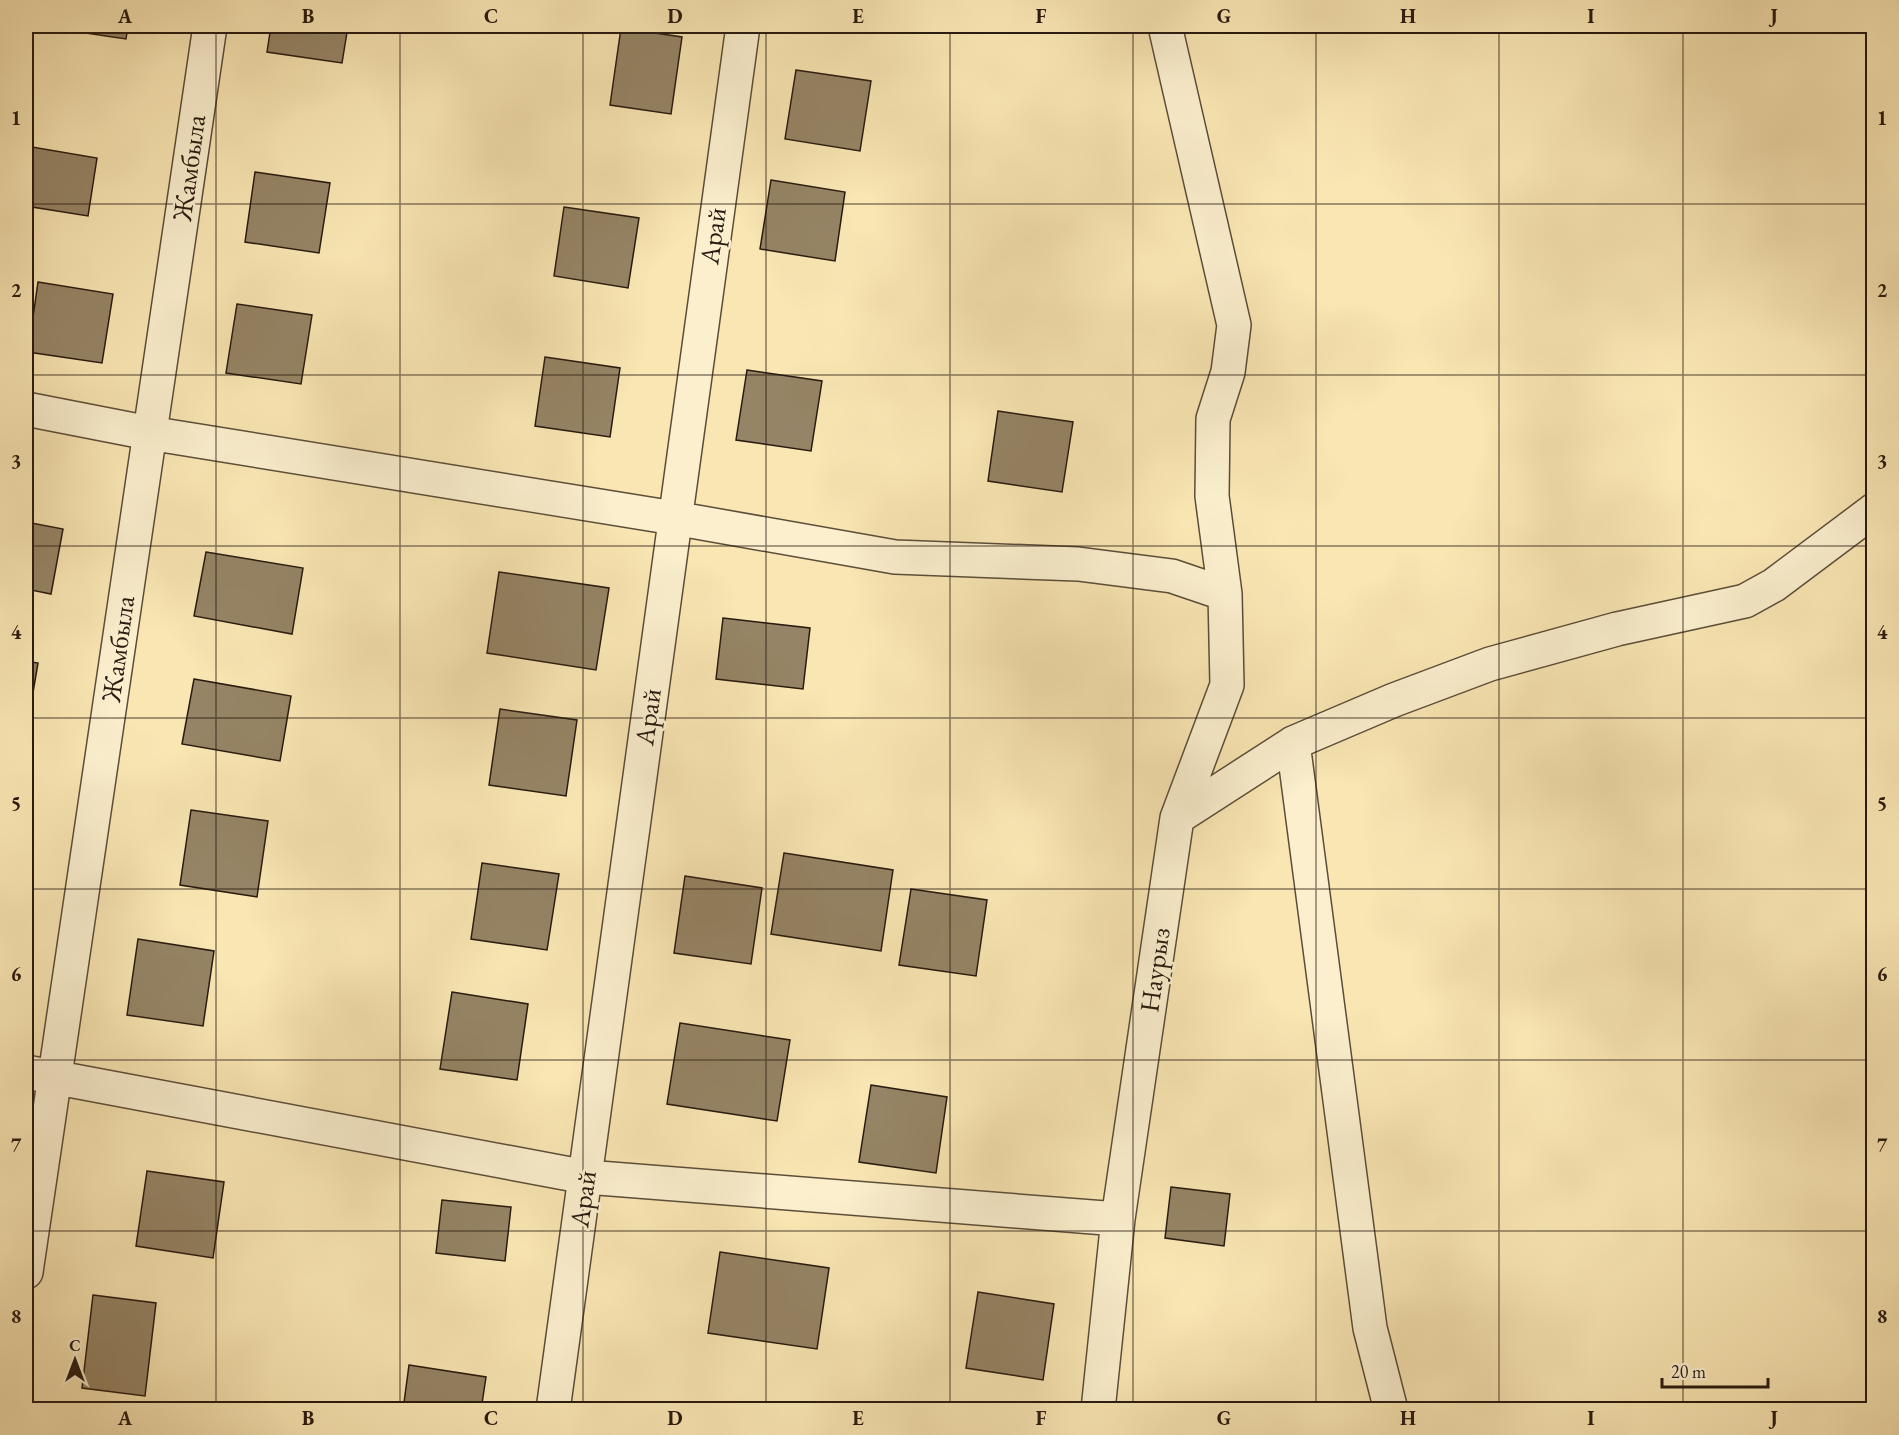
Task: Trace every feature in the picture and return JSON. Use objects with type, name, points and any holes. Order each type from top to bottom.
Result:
[{"type":"street","name":"Жамбыла","points":[[26,1272],[40,1074],[150,433],[210,26]]},
{"type":"street","name":"Арай","points":[[553,1410],[743,26]]},
{"type":"street","name":"Наурыз","points":[[1098,1410],[1118,1219],[1177,818],[1227,685],[1225,594],[1212,496],[1213,419],[1228,372],[1234,325],[1165,26]]},
{"type":"street","points":[[26,409],[150,433],[674,518],[895,557],[1078,564],[1172,576],[1225,594]]},
{"type":"street","points":[[1177,818],[1293,743],[1394,700],[1490,664],[1617,629],[1745,601],[1774,585],[1874,510]]},
{"type":"street","points":[[1293,743],[1370,1328],[1390,1410]]},
{"type":"street","points":[[40,1074],[586,1176],[1118,1219]]},
{"type":"building","points":[[52,26],[128,26],[126,39],[51,28]]},
{"type":"building","points":[[271,26],[348,26],[342,63],[267,52]]},
{"type":"building","points":[[621,28],[682,37],[671,114],[610,105]]},
{"type":"building","points":[[796,70],[871,81],[860,151],[785,139]]},
{"type":"building","points":[[26,146],[97,158],[88,216],[26,206]]},
{"type":"building","points":[[255,172],[330,183],[319,253],[245,242]]},
{"type":"building","points":[[771,180],[845,192],[835,261],[760,249]]},
{"type":"building","points":[[564,207],[639,218],[628,288],[554,276]]},
{"type":"building","points":[[38,282],[113,294],[102,363],[28,352]]},
{"type":"building","points":[[237,304],[312,315],[301,384],[226,373]]},
{"type":"building","points":[[545,357],[620,368],[610,437],[535,426]]},
{"type":"building","points":[[747,370],[822,381],[811,451],[736,440]]},
{"type":"building","points":[[998,411],[1073,422],[1062,492],[988,481]]},
{"type":"building","points":[[26,522],[63,529],[51,594],[26,589]]},
{"type":"building","points":[[206,552],[303,568],[292,634],[194,616]]},
{"type":"building","points":[[499,572],[609,588],[596,670],[487,653]]},
{"type":"building","points":[[723,618],[810,628],[803,689],[716,679]]},
{"type":"building","points":[[26,661],[38,663],[27,728],[26,728]]},
{"type":"building","points":[[194,679],[291,696],[280,761],[182,744]]},
{"type":"building","points":[[500,709],[577,720],[566,796],[489,785]]},
{"type":"building","points":[[191,810],[268,821],[257,897],[180,885]]},
{"type":"building","points":[[784,853],[893,870],[881,951],[771,934]]},
{"type":"building","points":[[482,863],[559,874],[547,950],[471,939]]},
{"type":"building","points":[[685,876],[762,888],[751,964],[674,953]]},
{"type":"building","points":[[911,889],[987,900],[976,976],[899,965]]},
{"type":"building","points":[[138,939],[214,951],[203,1026],[127,1015]]},
{"type":"building","points":[[452,992],[528,1004],[517,1080],[440,1069]]},
{"type":"building","points":[[680,1023],[790,1040],[777,1121],[667,1104]]},
{"type":"building","points":[[871,1085],[947,1097],[936,1173],[859,1162]]},
{"type":"building","points":[[147,1171],[224,1182],[213,1258],[136,1246]]},
{"type":"building","points":[[1171,1187],[1230,1194],[1224,1246],[1165,1238]]},
{"type":"building","points":[[442,1200],[511,1207],[505,1261],[436,1253]]},
{"type":"building","points":[[720,1252],[829,1268],[817,1349],[708,1333]]},
{"type":"building","points":[[978,1292],[1054,1304],[1043,1380],[966,1368]]},
{"type":"building","points":[[93,1295],[156,1303],[145,1396],[82,1388]]},
{"type":"building","points":[[409,1365],[486,1377],[481,1410],[403,1410]]}]
